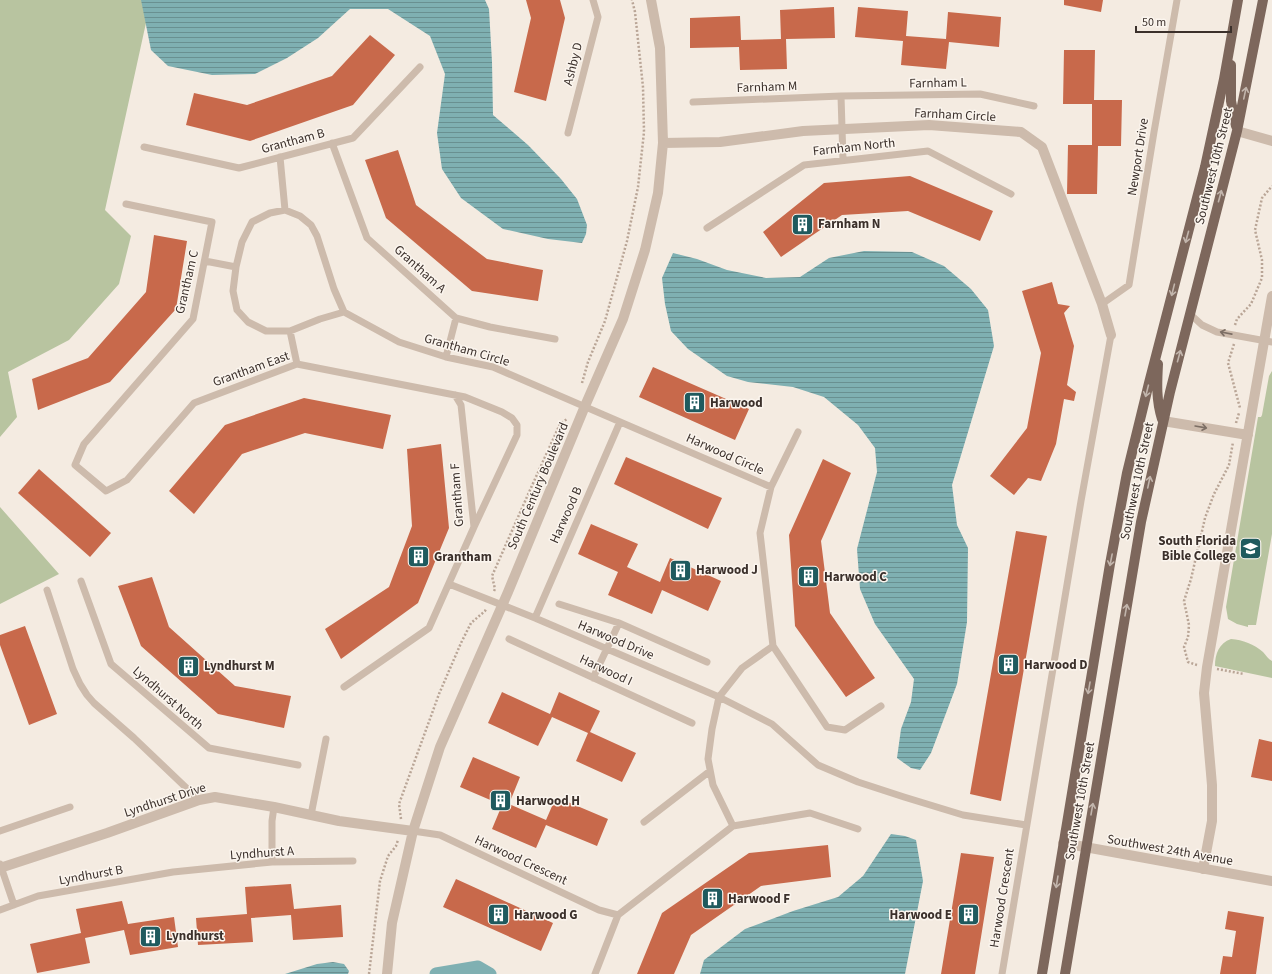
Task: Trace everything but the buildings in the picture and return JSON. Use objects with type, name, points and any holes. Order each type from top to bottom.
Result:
[{"type":"main road","name":"Southwest 10th Street","points":[[1042,974],[1118,519],[1136,436],[1205,168],[1238,0]]},
{"type":"main road","name":"Southwest 10th Street","points":[[1065,974],[1141,522],[1163,421],[1237,131],[1263,0]]},
{"type":"main road","points":[[1232,35],[1231,100],[1237,131]]},
{"type":"main road","points":[[1160,340],[1157,391],[1159,408],[1163,421]]},
{"type":"street","name":"South Century Boulevard","points":[[387,974],[392,924],[412,831],[440,747],[502,606],[585,406],[623,319],[645,250],[658,193],[663,143],[660,48],[652,0]]},
{"type":"street","name":"Farnham Circle","points":[[663,143],[720,142],[803,131],[929,125],[1021,132],[1042,147],[1102,304],[1111,335]]},
{"type":"street","points":[[1237,131],[1272,140]]},
{"type":"street","points":[[1203,869],[1212,822],[1212,785],[1204,693],[1207,667],[1248,435],[1268,341],[1272,296]]},
{"type":"street","points":[[1163,421],[1248,435]]},
{"type":"street","name":"Lyndhurst Drive","points":[[0,866],[108,833],[200,800],[215,797],[339,820],[412,831]]},
{"type":"street","name":"Southwest 24th Avenue","points":[[1063,844],[1272,881]]},
{"type":"lane","name":"Ashby D","points":[[568,133],[598,17],[593,0]]},
{"type":"lane","name":"Newport Drive","points":[[1102,304],[1129,285],[1152,140],[1177,0]]},
{"type":"lane","name":"Grantham B","points":[[144,147],[239,168],[353,138],[420,67]]},
{"type":"lane","name":"Farnham L","points":[[841,96],[980,94],[1034,106]]},
{"type":"lane","name":"Farnham M","points":[[693,102],[841,96]]},
{"type":"lane","points":[[841,96],[843,160]]},
{"type":"lane","name":"Grantham A","points":[[332,144],[367,238],[456,318],[490,327],[555,339]]},
{"type":"lane","name":"Farnham North","points":[[707,228],[804,164],[928,151],[1011,194]]},
{"type":"lane","points":[[280,157],[285,210]]},
{"type":"lane","name":"Grantham C","points":[[126,204],[212,222],[193,319],[84,444],[76,465],[106,491],[127,480]]},
{"type":"lane","points":[[285,210],[300,216],[311,225],[318,236],[334,289],[344,312],[320,319],[290,331],[266,331],[248,322],[238,310],[233,291],[236,267],[242,242],[252,222],[270,213],[285,210]]},
{"type":"lane","points":[[205,261],[236,267]]},
{"type":"lane","name":"Grantham Circle","points":[[344,312],[399,342],[446,357],[493,367],[585,406]]},
{"type":"lane","points":[[1190,314],[1202,325],[1217,332],[1268,341]]},
{"type":"lane","points":[[446,357],[456,318]]},
{"type":"lane","points":[[290,331],[297,364]]},
{"type":"lane","points":[[720,697],[772,724],[818,765],[858,782],[963,815],[1026,825],[1111,335]]},
{"type":"lane","name":"Grantham East","points":[[127,480],[194,403],[297,364],[465,397],[502,412],[512,418],[517,425],[517,435],[474,527]]},
{"type":"lane","name":"Grantham F","points":[[344,686],[429,628],[474,527],[461,405],[455,395]]},
{"type":"lane","name":"Harwood Circle","points":[[585,406],[771,487],[760,533],[773,646]]},
{"type":"lane","name":"Harwood B","points":[[535,618],[620,422]]},
{"type":"lane","points":[[771,487],[798,432]]},
{"type":"lane","name":"Lyndhurst North","points":[[81,581],[111,664],[208,748],[298,764]]},
{"type":"lane","name":"Harwood Drive","points":[[449,584],[535,618],[720,697]]},
{"type":"lane","points":[[47,590],[73,669],[87,695],[200,800]]},
{"type":"lane","points":[[559,604],[619,623],[707,662]]},
{"type":"lane","points":[[593,678],[619,623]]},
{"type":"lane","name":"Harwood I","points":[[509,639],[692,723]]},
{"type":"lane","points":[[733,826],[713,785],[708,759],[712,729],[720,697],[742,668],[773,646],[827,727],[845,730],[881,706]]},
{"type":"lane","points":[[311,815],[326,739]]},
{"type":"lane","points":[[644,822],[710,771]]},
{"type":"lane","points":[[0,831],[70,807]]},
{"type":"lane","points":[[272,862],[272,821],[274,807]]},
{"type":"lane","points":[[595,974],[618,915],[733,826],[810,813],[858,829]]},
{"type":"lane","name":"Harwood Crescent","points":[[1002,974],[1026,825]]},
{"type":"lane","name":"Harwood Crescent","points":[[412,831],[440,834],[599,910],[618,915]]},
{"type":"lane","name":"Lyndhurst A","points":[[173,872],[272,862],[353,861]]},
{"type":"lane","points":[[0,866],[14,905]]},
{"type":"lane","name":"Lyndhurst B","points":[[0,910],[38,896],[173,872]]},
{"type":"path","points":[[582,390],[582,383],[588,362],[605,321],[627,241],[638,187],[644,132],[643,87],[635,12],[632,0]]},
{"type":"path","points":[[1235,325],[1237,319],[1252,304],[1262,278],[1262,260],[1254,230],[1262,198],[1272,186]]},
{"type":"path","points":[[1234,343],[1228,363],[1240,408],[1229,465],[1214,494],[1205,518],[1191,579],[1184,601],[1189,625],[1188,637],[1184,647],[1188,662],[1244,674]]},
{"type":"path","points":[[495,589],[492,576],[560,424],[569,418]]},
{"type":"path","points":[[401,819],[399,804],[440,694],[471,623],[485,611]]},
{"type":"path","points":[[369,974],[380,881],[388,856],[396,846]]},
{"type":"green space","points":[[0,0],[151,0],[105,210],[131,236],[119,284],[69,340],[8,372],[17,417],[0,437]]},
{"type":"green space","points":[[1272,371],[1272,534],[1256,625],[1248,625],[1248,627],[1237,624],[1228,619],[1226,607],[1258,417],[1261,417],[1262,415],[1269,376]]},
{"type":"green space","points":[[0,507],[59,574],[0,604]]},
{"type":"green space","points":[[1231,639],[1248,643],[1263,652],[1272,661],[1272,678],[1215,666],[1218,650],[1223,643]]},
{"type":"water","points":[[141,0],[485,0],[489,9],[493,115],[528,145],[561,179],[577,199],[587,225],[586,234],[582,243],[548,239],[503,229],[461,198],[442,169],[437,133],[445,74],[430,36],[388,9],[350,9],[318,38],[287,58],[255,74],[212,75],[168,66],[151,50]]},
{"type":"water","points":[[864,251],[912,252],[944,266],[971,289],[988,310],[994,346],[952,485],[957,525],[968,548],[967,622],[957,684],[931,753],[920,770],[911,768],[897,758],[901,729],[911,702],[914,679],[875,624],[860,589],[857,549],[877,472],[875,448],[858,425],[824,397],[793,387],[748,382],[727,376],[688,349],[671,331],[665,304],[662,278],[673,253],[697,259],[727,270],[766,278],[800,277],[829,258]]},
{"type":"water","points":[[891,834],[905,836],[916,840],[923,881],[905,974],[700,974],[704,960],[745,929],[793,911],[838,897],[863,876]]},
{"type":"water","points":[[333,962],[344,964],[349,971],[348,974],[285,974],[317,964]]},
{"type":"waterway","points":[[436,974],[478,967],[490,974]]},
{"type":"place","name":"Farnham N","points":[[802,224]]},
{"type":"place","name":"Harwood","points":[[694,403]]},
{"type":"place","name":"South Florida Bible College","points":[[1251,548]]},
{"type":"place","name":"Grantham","points":[[419,557]]},
{"type":"place","name":"Harwood J","points":[[680,570]]},
{"type":"place","name":"Harwood C","points":[[809,577]]},
{"type":"place","name":"Harwood D","points":[[1009,665]]},
{"type":"place","name":"Lyndhurst M","points":[[188,666]]},
{"type":"place","name":"Harwood H","points":[[501,801]]},
{"type":"place","name":"Harwood F","points":[[712,899]]},
{"type":"place","name":"Harwood G","points":[[498,915]]},
{"type":"place","name":"Harwood E","points":[[968,915]]},
{"type":"place","name":"Lyndhurst","points":[[151,936]]}]
